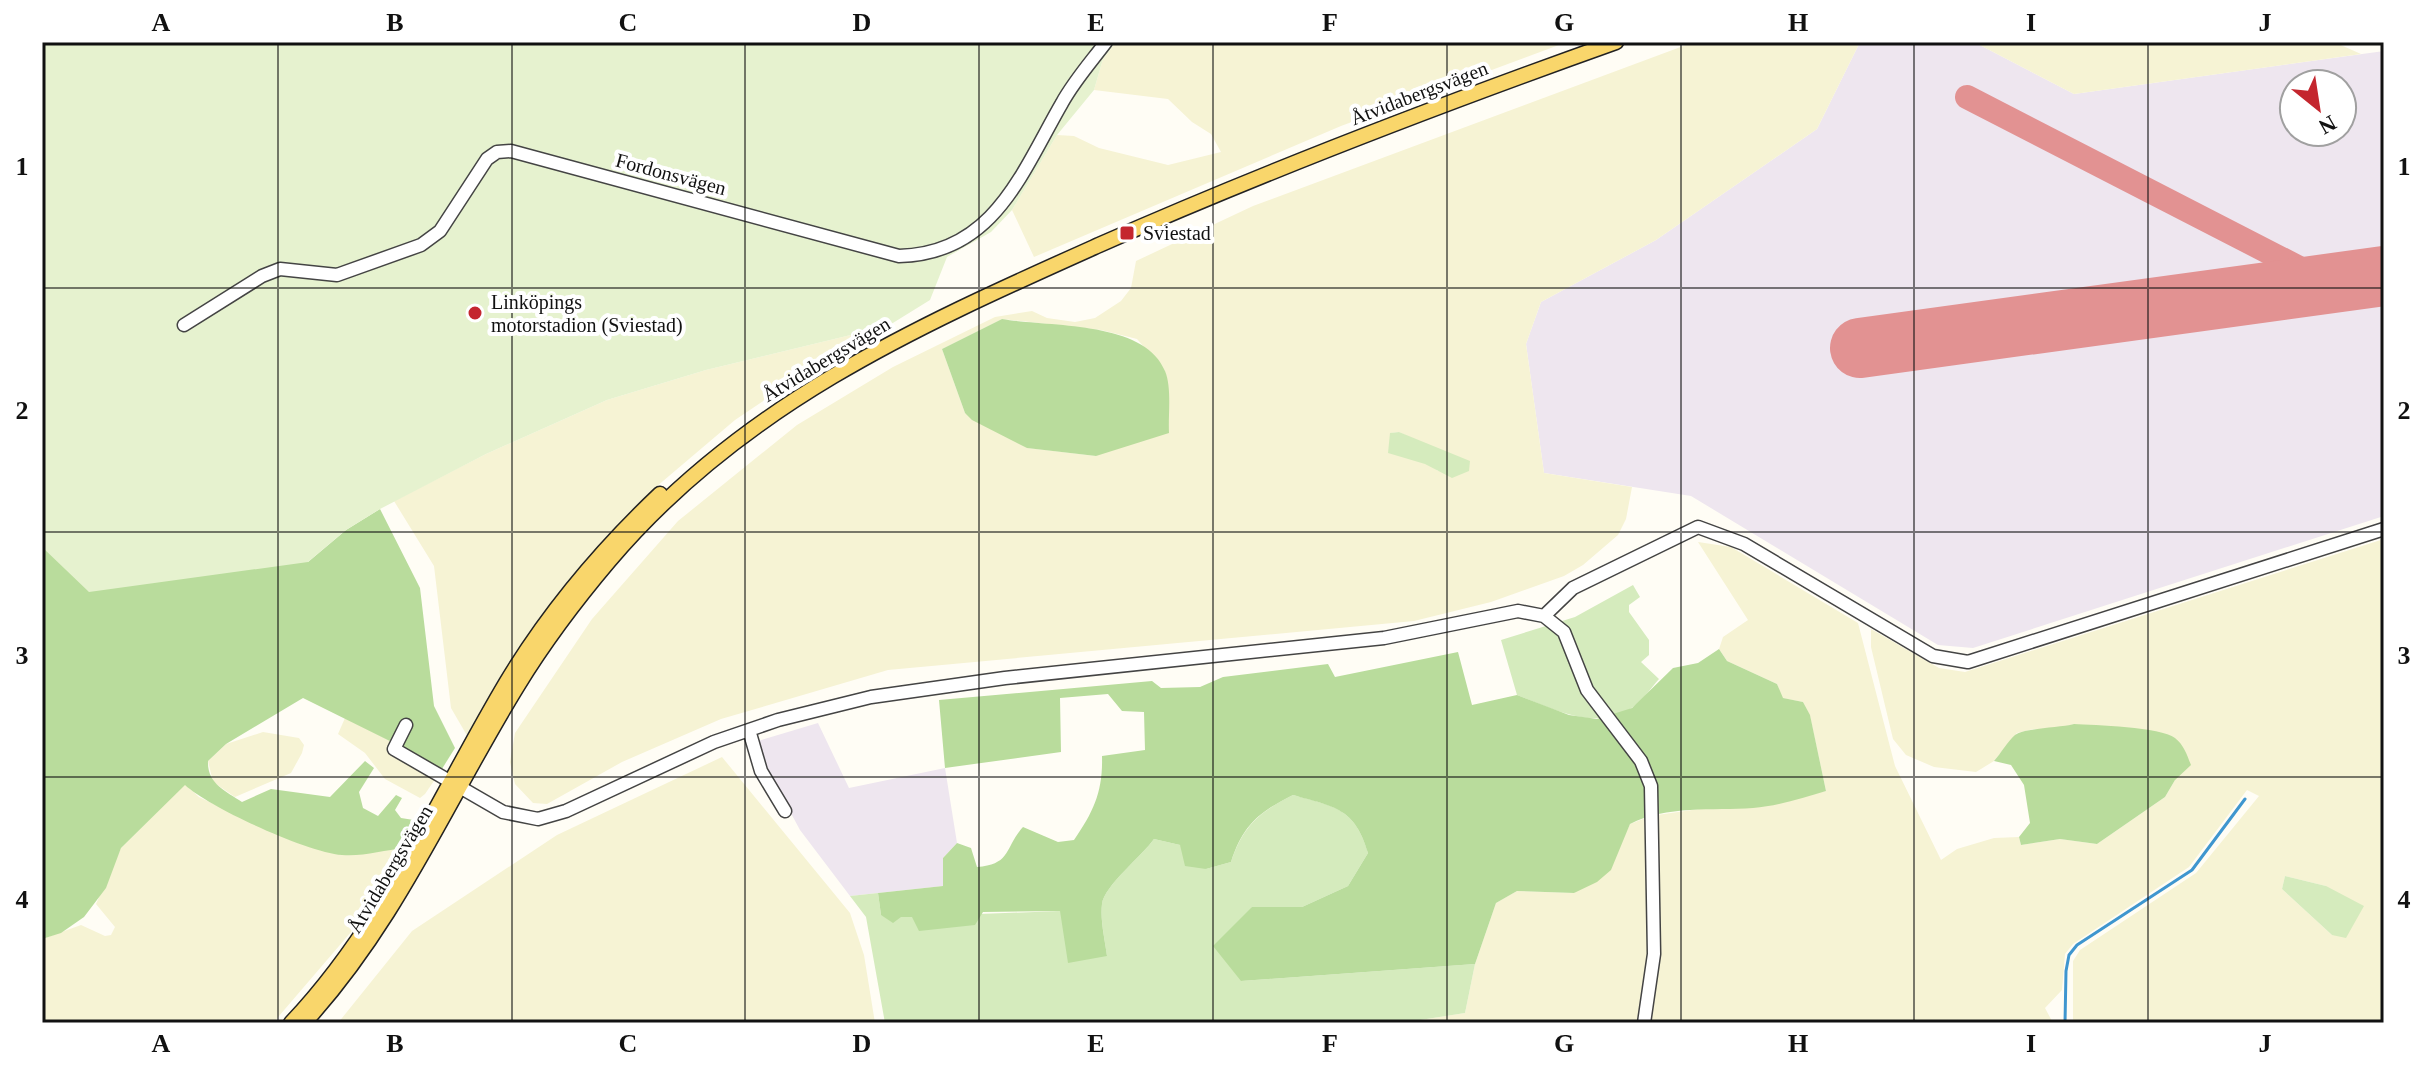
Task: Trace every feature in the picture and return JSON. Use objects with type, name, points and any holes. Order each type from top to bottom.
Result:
[{"type":"main road","name":"Åtvidabergsvägen","points":[[304,1023],[350,969],[391,912],[518,663],[605,550],[710,451],[803,382],[895,330],[1124,225],[1386,117],[1590,42]]},
{"type":"main road","name":"Åtvidabergsvägen","points":[[291,1023],[333,973],[380,908],[527,671],[613,557],[706,465],[794,398],[887,343],[1127,233],[1311,156],[1616,42]]},
{"type":"street","name":"Fordonsvägen","points":[[184,325],[262,276],[280,269],[337,275],[421,245],[440,231],[487,159],[497,152],[511,151],[899,256],[927,252],[978,228],[1001,209],[1064,98],[1106,42]]},
{"type":"street","points":[[1544,616],[1573,588],[1698,527],[1744,544],[1933,656],[1968,662],[2384,529]]},
{"type":"street","points":[[406,725],[394,749],[514,816],[552,816],[671,760],[749,730],[839,703],[905,690],[1384,638],[1504,612],[1544,616],[1559,626],[1571,642],[1587,690],[1641,761],[1651,786],[1654,954],[1644,1023]]},
{"type":"street","points":[[749,730],[761,771],[785,811]]},
{"type":"shaded area","points":[[1116,42],[1567,42],[1341,126],[1034,257],[1012,210],[1057,135],[1074,136],[1099,148],[1168,165],[1221,152],[1211,134],[1192,122],[1168,99],[1094,90],[1103,59]]},
{"type":"shaded area","points":[[1694,42],[1860,42],[1817,129],[1656,240],[1541,302],[1526,344],[1544,473],[1632,487],[1626,519],[1618,535],[1583,565],[1564,576],[1491,602],[1414,621],[888,670],[721,719],[622,762],[547,804],[533,803],[515,784],[510,762],[515,733],[592,619],[678,521],[797,425],[893,367],[995,317],[1032,311],[1047,318],[1075,322],[1095,318],[1121,301],[1131,288],[1136,261],[1253,206]],"holes":[[[1002,319],[1101,330],[1137,339],[1165,371],[1096,456],[1028,448],[965,413],[942,349]],[[1399,432],[1423,444],[1470,462],[1438,471],[1391,433]]]},
{"type":"shaded area","points":[[1860,42],[1974,42],[2074,94],[2384,51],[2384,516],[1973,648],[1938,645],[1691,496],[1544,473],[1526,344],[1541,302],[1656,240],[1817,129]]},
{"type":"shaded area","points":[[1974,42],[2334,42],[2361,54],[2074,94]]},
{"type":"shaded area","points":[[888,326],[817,365],[735,420],[656,487],[588,557],[538,622],[469,739],[451,708],[434,566],[394,501],[486,454],[607,400],[706,370]]},
{"type":"shaded area","points":[[2384,539],[2384,1023],[2073,1023],[2073,961],[2080,950],[2196,873],[2259,796],[2247,790],[2189,867],[2073,944],[2065,954],[2062,990],[2045,1008],[2053,1023],[1650,1023],[1658,956],[1657,815],[1826,791],[1810,716],[1803,702],[1782,698],[1777,684],[1727,661],[1719,649],[1723,637],[1748,620],[1698,542],[1731,547],[1858,623],[1895,766],[1941,860],[1957,849],[1994,838],[2019,837],[2021,845],[2060,839],[2097,844],[2165,797],[2175,780],[2074,724],[2054,730],[2034,729],[2017,733],[1994,761],[1976,772],[1934,767],[1906,755],[1893,739],[1871,647],[1871,629],[1939,668],[1965,672]],"holes":[[[2285,876],[2326,886],[2332,935],[2282,889]]]},
{"type":"shaded area","points":[[345,718],[414,753],[440,772],[425,794],[420,798],[385,779],[365,753],[338,734]]},
{"type":"shaded area","points":[[818,723],[849,788],[945,768],[957,843],[943,858],[943,886],[850,896],[800,830],[767,769],[758,741]]},
{"type":"shaded area","points":[[263,732],[299,738],[304,745],[302,753],[291,773],[235,797],[213,782],[208,761],[226,744]]},
{"type":"shaded area","points":[[722,757],[850,913],[864,955],[875,1023],[338,1023],[412,931],[557,835]]},
{"type":"shaded area","points":[[185,784],[199,797],[288,839],[342,855],[404,848],[351,932],[273,1023],[42,1023],[42,939],[81,925],[105,936],[111,935],[115,927],[96,904],[121,848]]},
{"type":"shaded area","points":[[1648,817],[1648,953],[1639,1023],[1401,1023],[1465,1013],[1475,964],[1496,903],[1517,891],[1574,893],[1621,843],[1630,824]]},
{"type":"green space","name":"Linköpings motorstadion (Sviestad)","points":[[42,42],[1116,42],[1103,59],[1094,90],[1057,135],[1012,210],[991,232],[947,257],[930,300],[888,326],[706,370],[607,400],[486,454],[380,509],[346,530],[308,562],[89,592],[42,547]]},
{"type":"green space","points":[[1002,319],[1093,329],[1138,342],[1154,354],[1165,371],[1169,393],[1169,433],[1096,456],[1027,448],[972,420],[965,413],[942,349]]},
{"type":"green space","points":[[1399,432],[1470,461],[1469,471],[1452,478],[1425,464],[1388,453],[1390,433]]},
{"type":"green space","points":[[42,463],[308,562],[346,530],[380,509],[420,588],[434,706],[455,748],[440,772],[414,753],[303,698],[226,744],[208,761],[214,781],[242,802],[271,789],[330,797],[365,761],[374,768],[359,792],[363,808],[378,816],[396,795],[402,798],[395,810],[401,818],[420,821],[404,848],[357,855],[326,852],[284,838],[236,816],[185,785],[121,848],[106,888],[84,917],[61,933],[42,939]]},
{"type":"green space","points":[[1633,585],[1640,597],[1629,605],[1629,612],[1649,640],[1649,655],[1641,662],[1659,679],[1640,701],[1619,714],[1590,718],[1575,716],[1517,695],[1501,640],[1575,617]]},
{"type":"green space","points":[[1719,649],[1727,661],[1777,684],[1783,698],[1803,702],[1810,715],[1826,791],[1753,808],[1674,811],[1630,824],[1611,870],[1597,882],[1574,893],[1517,891],[1496,903],[1475,964],[1241,981],[1213,946],[1252,907],[1302,907],[1348,886],[1368,853],[1363,838],[1350,818],[1332,807],[1293,795],[1254,821],[1241,838],[1231,862],[1206,869],[1185,866],[1180,845],[1154,839],[1104,897],[1102,917],[1107,956],[1068,963],[1060,911],[983,912],[975,925],[919,931],[912,917],[901,917],[893,923],[881,915],[878,893],[943,886],[943,858],[957,843],[971,848],[977,867],[1002,859],[1023,827],[1058,842],[1074,840],[1096,800],[1102,756],[1145,750],[1144,712],[1122,711],[1108,694],[1060,698],[1061,752],[945,768],[939,700],[1152,681],[1161,688],[1200,687],[1223,677],[1328,664],[1335,677],[1458,652],[1472,705],[1517,695],[1569,715],[1597,719],[1632,708],[1673,668],[1698,663]]},
{"type":"green space","points":[[2074,724],[2127,727],[2167,734],[2181,744],[2191,765],[2175,780],[2165,797],[2097,844],[2060,839],[2021,845],[2019,837],[2030,823],[2024,785],[2011,765],[1994,761],[2019,733]]},
{"type":"green space","points":[[1293,795],[1341,811],[1357,826],[1368,853],[1348,886],[1302,907],[1252,907],[1241,981],[1475,964],[1465,1013],[1401,1023],[885,1023],[866,917],[850,896],[878,893],[881,915],[900,917],[1060,911],[1107,956],[1102,916],[1104,897],[1154,839],[1180,845],[1206,869],[1231,862],[1241,839],[1254,821]]},
{"type":"green space","points":[[2285,876],[2326,886],[2364,906],[2346,938],[2332,935],[2282,889]]},
{"type":"waterway","points":[[2065,1023],[2066,971],[2069,955],[2077,945],[2192,870],[2245,799]]},
{"type":"taxiway","points":[[1967,97],[2313,275],[2339,282]]},
{"type":"runway","points":[[1860,348],[2384,276]]},
{"type":"place","name":"Sviestad","points":[[1127,233]]},
{"type":"place","name":"Linköpings motorstadion (Sviestad)","points":[[475,313]]}]
